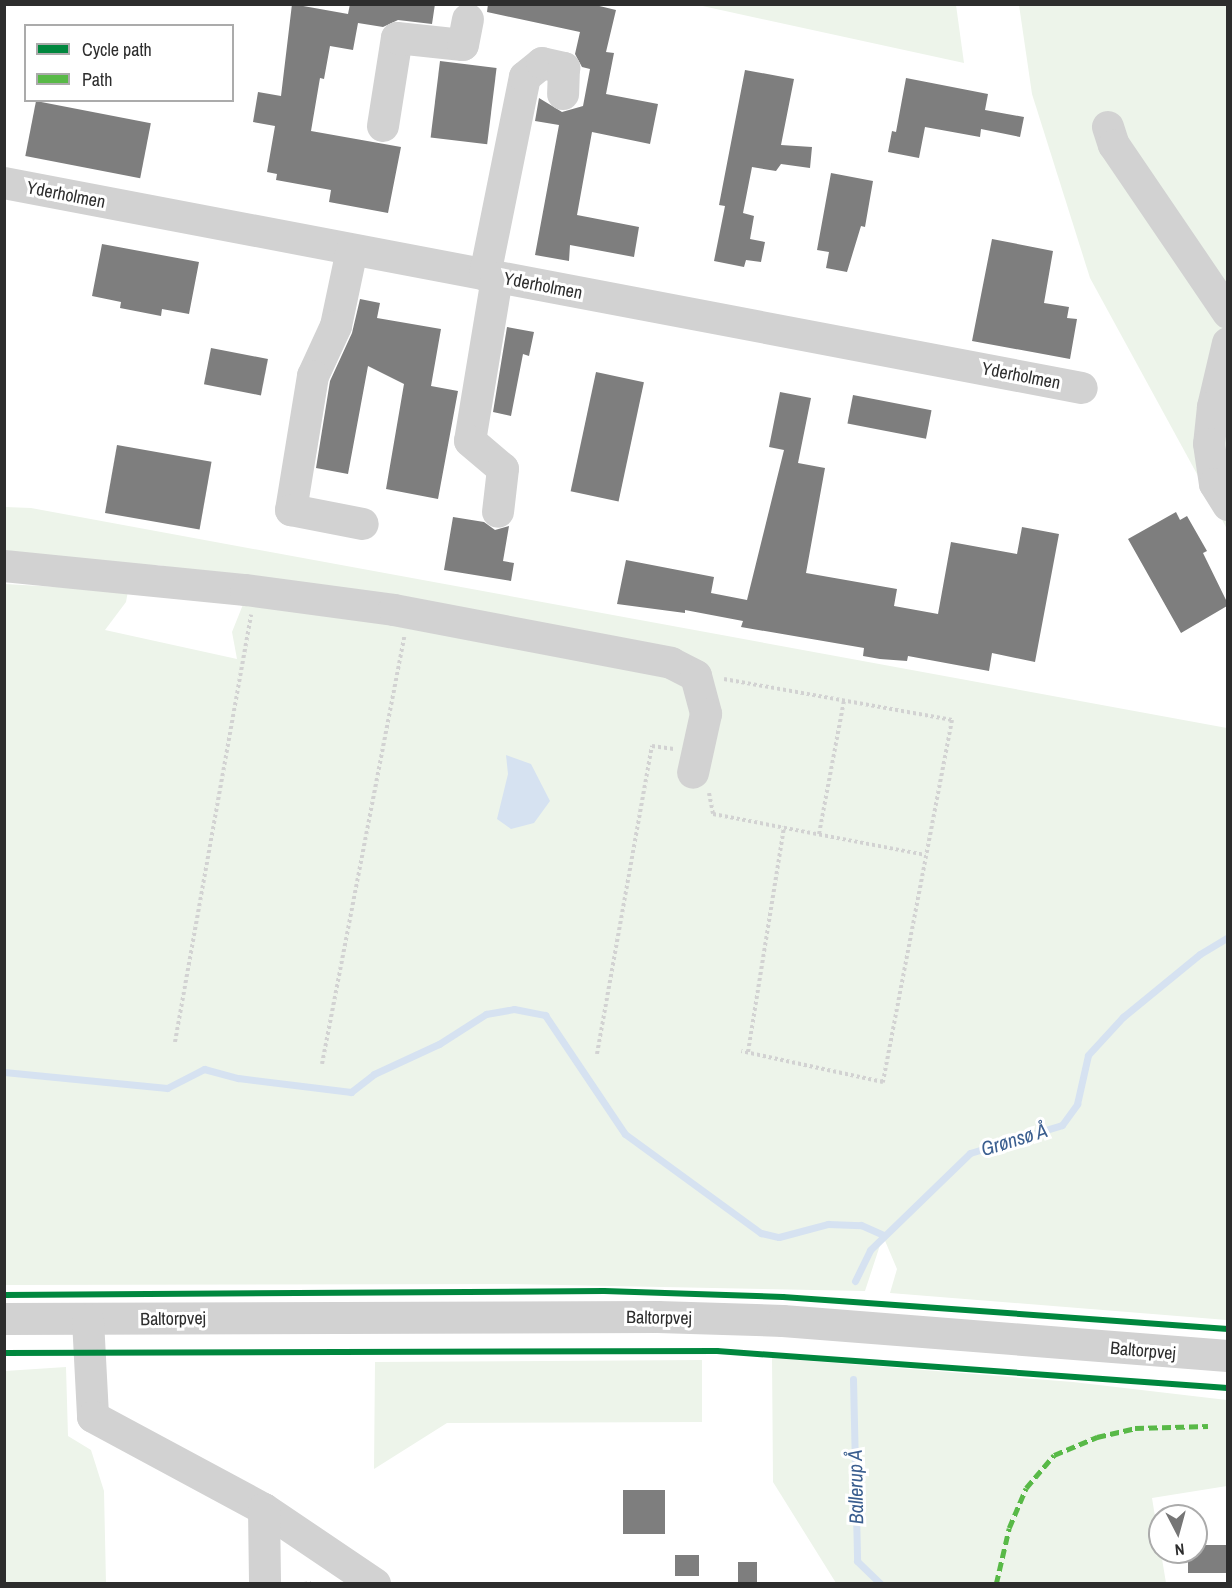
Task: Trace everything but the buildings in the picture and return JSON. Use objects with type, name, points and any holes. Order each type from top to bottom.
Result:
[{"type":"street","points":[[383,126],[397,38],[463,45],[468,19]]},
{"type":"street","points":[[498,512],[503,469],[470,441],[491,277],[525,77],[542,63],[564,68],[563,94]]},
{"type":"street","points":[[1108,127],[1114,145],[1227,314]]},
{"type":"street","name":"Yderholmen","points":[[4,183],[1082,388]]},
{"type":"street","points":[[352,250],[336,326],[313,376],[291,510],[363,524]]},
{"type":"street","points":[[1227,343],[1209,444],[1215,484],[1227,505]]},
{"type":"street","points":[[4,566],[255,591],[408,613],[671,663],[696,676],[706,714],[695,763]]},
{"type":"street","name":"Baltorpvej","points":[[4,1319],[658,1317],[783,1321],[1227,1356]]},
{"type":"street","points":[[88,1320],[93,1417],[264,1509],[375,1584]]},
{"type":"street","points":[[264,1509],[265,1584]]},
{"type":"path","points":[[175,1042],[255,591]]},
{"type":"path","points":[[322,1064],[408,613]]},
{"type":"path","points":[[702,700],[725,678],[952,720],[883,1082],[741,1051]]},
{"type":"path","points":[[819,834],[844,700]]},
{"type":"path","points":[[597,1054],[652,746],[695,763],[707,774],[713,814],[925,855]]},
{"type":"path","points":[[748,1052],[784,827]]},
{"type":"path","points":[[304,1584],[310,1582]]},
{"type":"shaded area","points":[[698,5],[956,5],[964,63]]},
{"type":"shaded area","points":[[1019,5],[1227,5],[1227,529],[1090,278],[1032,94]]},
{"type":"shaded area","points":[[5,507],[31,508],[1227,728],[1227,1320],[890,1293],[897,1269],[883,1236],[865,1291],[511,1284],[5,1285],[5,584],[128,591],[126,602],[105,630],[237,659],[232,632],[252,582],[158,565],[118,577],[5,568]]},
{"type":"shaded area","points":[[772,1358],[1073,1382],[1227,1400],[1227,1486],[1152,1498],[1153,1504],[1148,1504],[1148,1564],[1163,1564],[1166,1583],[836,1583],[773,1482]]},
{"type":"shaded area","points":[[702,1360],[702,1422],[447,1423],[374,1469],[375,1362]]},
{"type":"shaded area","points":[[66,1367],[68,1436],[91,1450],[104,1491],[106,1583],[5,1583],[5,1371]]},
{"type":"water","points":[[506,755],[531,764],[550,801],[534,823],[511,829],[497,819],[508,774]]},
{"type":"waterway","name":"Grønsø Å","points":[[855,1281],[870,1250],[970,1153],[1062,1125],[1077,1104],[1088,1055],[1123,1017],[1200,954],[1228,937]]},
{"type":"waterway","points":[[4,1072],[167,1088],[204,1069],[238,1078],[351,1092],[374,1074],[439,1044],[486,1014],[514,1009],[545,1015],[625,1134],[761,1233],[779,1237],[828,1224],[861,1225],[883,1235]]},
{"type":"waterway","name":"Ballerup Å","points":[[853,1379],[857,1561],[881,1584]]},
{"type":"marked path","points":[[996,1584],[1009,1528],[1026,1488],[1054,1455],[1097,1437],[1135,1428],[1208,1426]]},
{"type":"cycle path","points":[[4,1295],[604,1291],[783,1297],[1228,1329]]},
{"type":"cycle path","points":[[4,1353],[717,1351],[1228,1388]]}]
